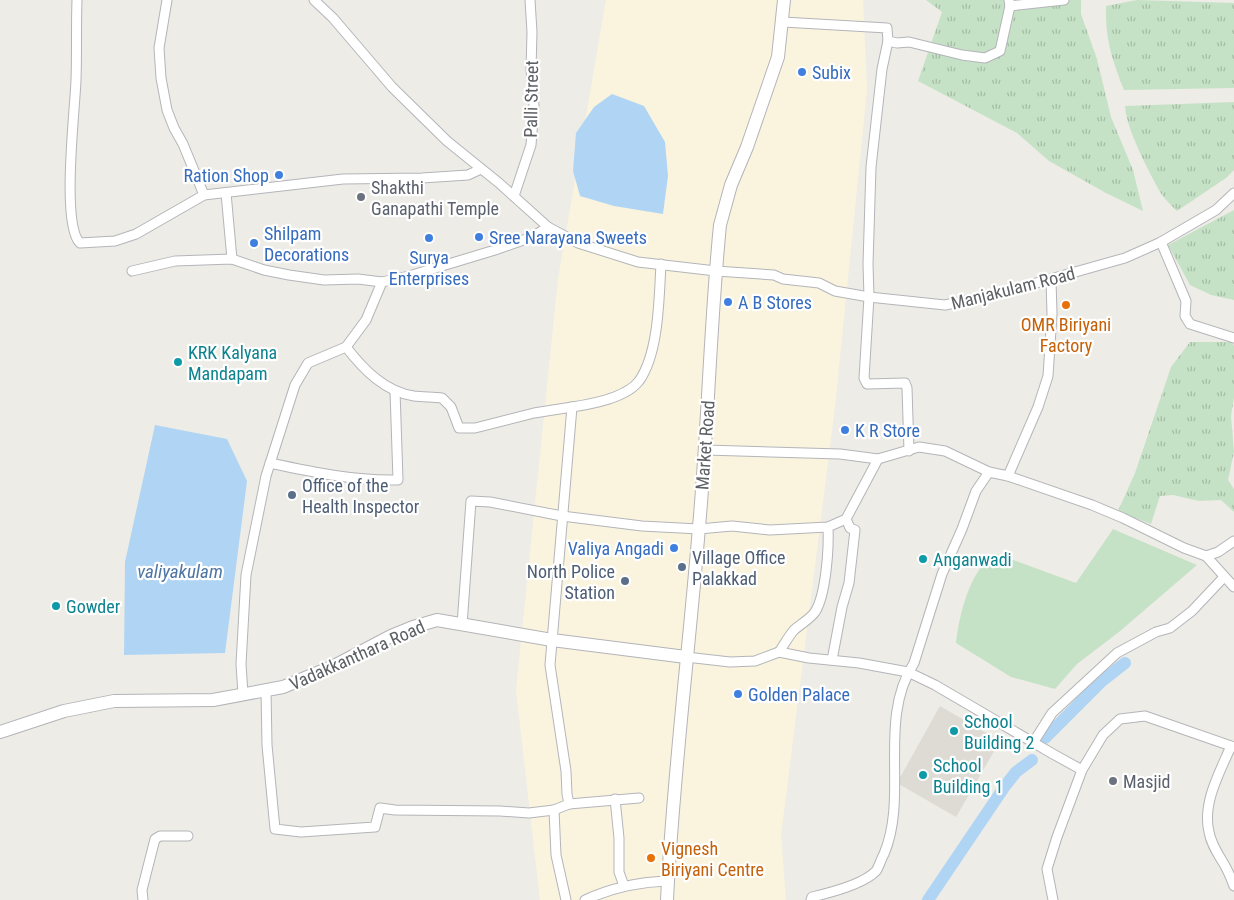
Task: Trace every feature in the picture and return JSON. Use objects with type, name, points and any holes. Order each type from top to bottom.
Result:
[{"type":"main road","name":"Market Road","points":[[666,900],[686,658],[699,529],[720,226],[732,185],[778,57],[784,0]]},
{"type":"main road","name":"Vadakkanthara Road","points":[[0,732],[64,711],[114,701],[213,700],[283,687],[334,666],[391,636],[437,620],[552,640],[686,658]]},
{"type":"street","points":[[77,0],[76,81],[70,186],[73,232],[80,243],[115,241],[136,234],[204,195],[342,179],[468,175],[481,169]]},
{"type":"street","points":[[167,0],[159,48],[167,110],[204,195]]},
{"type":"street","name":"Manjakulam Road","points":[[314,0],[333,18],[392,87],[447,141],[514,196],[548,227],[578,243],[638,262],[716,271],[774,275],[783,279],[820,283],[835,291],[869,297],[945,305],[1051,280],[1125,258],[1161,242],[1216,210],[1234,193]]},
{"type":"street","name":"Palli Street","points":[[514,196],[531,145],[534,106],[531,69],[532,32],[530,0]]},
{"type":"street","points":[[888,41],[897,43],[909,42],[962,55],[985,58],[1000,50],[1009,3],[1064,0]]},
{"type":"street","points":[[783,22],[888,28],[888,41],[882,69],[871,168],[868,264],[869,297],[865,381],[867,384],[905,383],[907,388],[909,451]]},
{"type":"street","points":[[226,193],[232,259]]},
{"type":"street","points":[[132,271],[175,261],[232,259],[264,270],[289,275],[324,280],[358,279],[382,282],[410,276],[494,250],[532,237],[548,227]]},
{"type":"street","points":[[1161,242],[1186,301],[1185,316],[1190,324],[1234,338]]},
{"type":"street","points":[[346,347],[359,363],[384,384],[396,391],[413,396],[442,398],[450,407],[459,428],[475,428],[534,413],[592,404],[625,392],[639,381],[652,354],[659,304],[661,264]]},
{"type":"street","points":[[1008,476],[1038,407],[1048,376],[1052,314],[1051,280]]},
{"type":"street","points":[[244,694],[241,664],[246,576],[266,476],[295,385],[308,363],[346,347],[366,320],[382,282]]},
{"type":"street","points":[[270,462],[336,476],[374,480],[398,480],[396,391]]},
{"type":"street","points":[[569,804],[550,665],[572,407]]},
{"type":"street","points":[[705,450],[840,454],[878,459],[919,447],[945,451],[989,472],[1008,476],[1100,508],[1184,548],[1206,556],[1234,587]]},
{"type":"street","points":[[462,625],[471,501],[490,502],[562,516],[642,526],[699,529],[732,526],[770,530],[828,528],[846,519],[878,459]]},
{"type":"street","points":[[811,900],[812,897],[854,884],[876,871],[890,838],[894,803],[894,736],[899,703],[908,672],[914,663],[942,574],[976,491],[989,472]]},
{"type":"street","points":[[832,660],[842,607],[849,583],[853,551],[855,530],[850,528],[846,519]]},
{"type":"street","points":[[779,652],[795,629],[814,612],[818,604],[829,547],[828,528]]},
{"type":"street","points":[[1206,556],[1218,552],[1234,541]]},
{"type":"street","points":[[1033,743],[1052,713],[1117,653],[1156,632],[1170,628],[1192,611],[1224,577]]},
{"type":"street","points":[[686,658],[755,662],[779,652],[908,672],[935,685],[1082,770]]},
{"type":"street","points":[[266,690],[267,745],[275,829],[301,832],[375,827],[380,808],[404,811],[500,811],[529,813],[554,810],[569,804],[639,798]]},
{"type":"street","points":[[1053,900],[1046,869],[1082,770],[1103,736],[1120,719],[1145,716],[1233,746],[1214,786],[1209,811],[1208,831],[1213,847],[1233,880]]},
{"type":"street","points":[[615,799],[619,838],[619,872],[624,886]]},
{"type":"street","points":[[554,810],[556,854],[566,900]]},
{"type":"street","points":[[143,900],[142,890],[155,839],[160,836],[188,836]]},
{"type":"street","points":[[585,900],[624,886],[667,881]]},
{"type":"shaded area","name":"Valiya Angadi","points":[[606,0],[863,0],[867,89],[835,407],[781,835],[786,900],[540,900],[516,690],[558,279]]},
{"type":"shaded area","points":[[940,706],[1000,741],[956,817],[897,783]]},
{"type":"green space","points":[[926,0],[1081,0],[1081,14],[1097,59],[1111,117],[1133,170],[1143,211],[1049,161],[1017,133],[918,81],[942,12]]},
{"type":"green space","points":[[1137,0],[1234,3],[1234,88],[1124,90],[1110,49],[1106,6]]},
{"type":"green space","points":[[1234,102],[1234,170],[1226,178],[1177,211],[1161,193],[1144,160],[1129,126],[1125,106]]},
{"type":"green space","points":[[1234,210],[1234,300],[1211,295],[1190,285],[1168,245]]},
{"type":"green space","points":[[1190,342],[1232,342],[1234,346],[1234,398],[1231,416],[1234,452],[1228,480],[1234,489],[1234,512],[1221,500],[1199,501],[1173,495],[1160,496],[1151,524],[1118,511],[1135,473],[1171,367]]},
{"type":"green space","points":[[1113,529],[1197,565],[1119,632],[1077,664],[1055,689],[1011,677],[956,643],[963,606],[973,580],[988,560],[997,554],[1076,583]]},
{"type":"water","points":[[612,94],[644,106],[665,142],[668,176],[663,214],[614,206],[580,196],[573,171],[576,133],[594,107]]},
{"type":"water","name":"valiyakulam","points":[[155,425],[227,439],[247,481],[225,653],[124,655],[125,562]]},
{"type":"waterway","points":[[1045,738],[1102,681],[1125,663]]},
{"type":"waterway","points":[[928,900],[1005,786],[1016,772],[1032,760]]},
{"type":"place","name":"Subix","points":[[802,72]]},
{"type":"place","name":"Ration Shop","points":[[279,175]]},
{"type":"place","name":"Shakthi Ganapathi Temple","points":[[361,197]]},
{"type":"place","name":"Sree Narayana Sweets","points":[[479,237]]},
{"type":"place","name":"Surya Enterprises","points":[[429,238]]},
{"type":"place","name":"Shilpam Decorations","points":[[254,243]]},
{"type":"place","name":"A B Stores","points":[[728,302]]},
{"type":"place","name":"OMR Biriyani Factory","points":[[1066,305]]},
{"type":"place","name":"KRK Kalyana Mandapam","points":[[178,362]]},
{"type":"place","name":"K R Store","points":[[845,430]]},
{"type":"place","name":"Office of the Health Inspector","points":[[292,495]]},
{"type":"place","name":"Valiya Angadi","points":[[674,548]]},
{"type":"place","name":"Anganwadi","points":[[923,559]]},
{"type":"place","name":"Village Office Palakkad","points":[[682,567]]},
{"type":"place","name":"North Police Station","points":[[625,581]]},
{"type":"place","name":"Gowder","points":[[56,606]]},
{"type":"place","name":"Golden Palace","points":[[738,694]]},
{"type":"place","name":"School Building 2","points":[[954,731]]},
{"type":"place","name":"School Building 1","points":[[923,775]]},
{"type":"place","name":"Masjid","points":[[1113,781]]},
{"type":"place","name":"Vignesh Biriyani Centre","points":[[651,858]]}]
